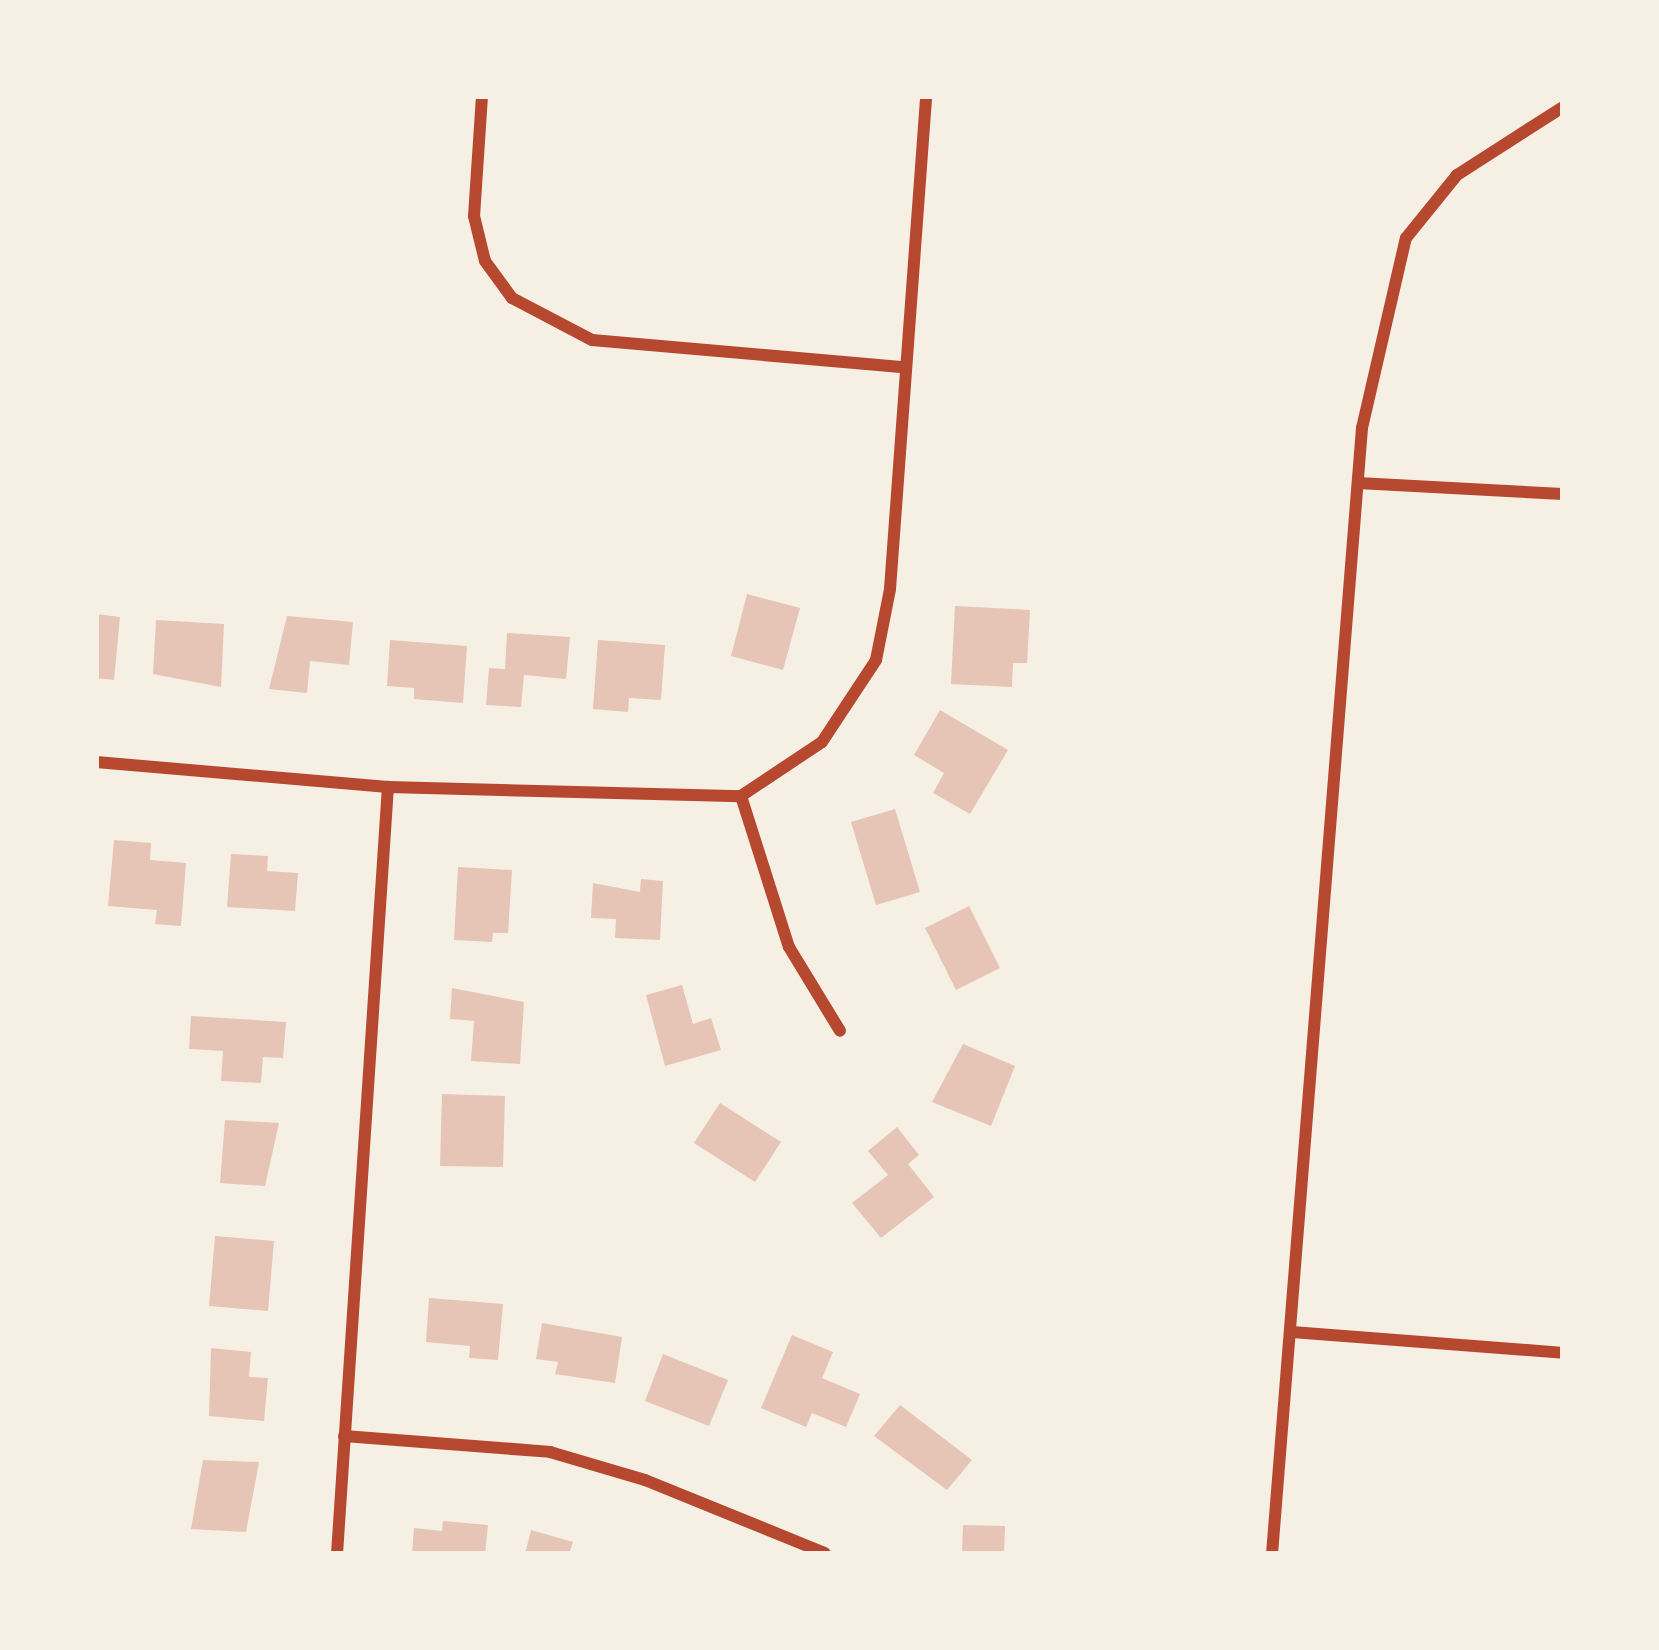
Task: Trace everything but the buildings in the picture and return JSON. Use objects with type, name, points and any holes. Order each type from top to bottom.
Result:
[{"type":"street","points":[[482,96],[473,216],[485,261],[512,298],[592,340],[901,367]]},
{"type":"street","points":[[96,763],[388,787],[741,796],[822,742],[877,660],[890,590],[901,367],[926,96]]},
{"type":"street","points":[[1272,1554],[1362,428],[1406,238],[1457,175],[1563,107]]},
{"type":"street","points":[[1358,483],[1563,494]]},
{"type":"street","points":[[337,1554],[388,787]]},
{"type":"street","points":[[741,796],[789,947],[840,1031]]},
{"type":"street","points":[[1292,1332],[1563,1353]]},
{"type":"street","points":[[344,1436],[550,1452],[645,1480],[825,1553]]}]
